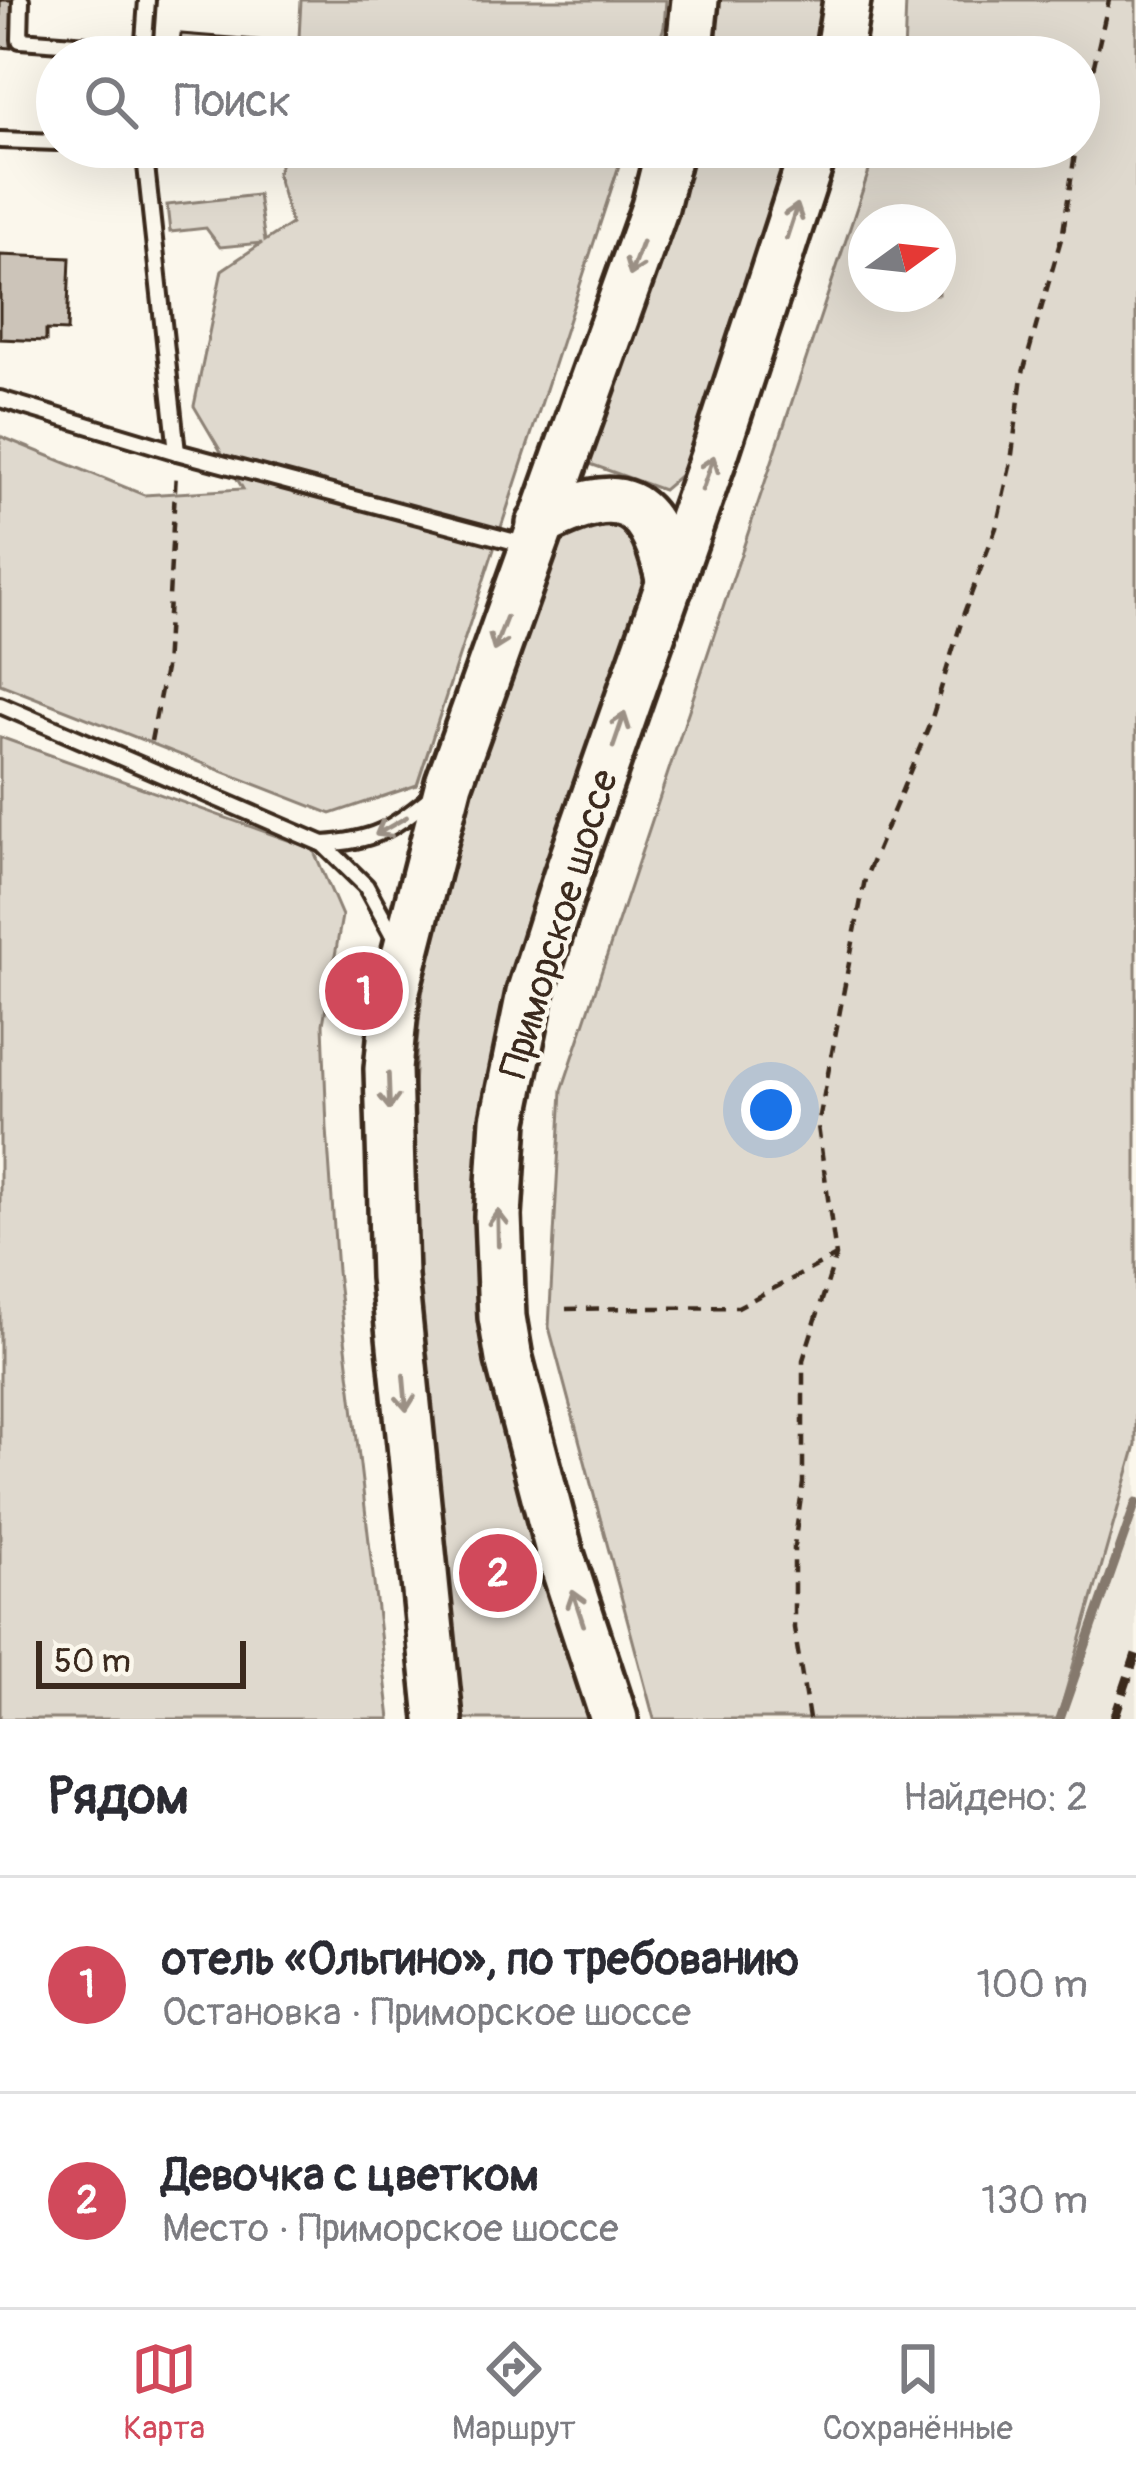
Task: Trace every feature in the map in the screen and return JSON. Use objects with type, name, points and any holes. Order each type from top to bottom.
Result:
[{"type":"main road","points":[[691,36],[695,0]]},
{"type":"main road","points":[[841,36],[847,0]]},
{"type":"main road","points":[[439,1719],[394,1276],[388,1069],[404,958],[449,783],[665,168]]},
{"type":"main road","name":"Приморское шоссе","points":[[614,1719],[560,1555],[508,1359],[500,1276],[500,1167],[514,1054],[530,993],[808,168]]},
{"type":"main road","points":[[537,535],[584,506],[627,505],[645,514],[655,529],[670,584]]},
{"type":"lane","points":[[21,0],[20,40],[36,42]]},
{"type":"lane","points":[[144,36],[147,0]]},
{"type":"lane","points":[[0,140],[36,141]]},
{"type":"lane","points":[[146,168],[177,452]]},
{"type":"lane","points":[[0,399],[177,452],[537,535]]},
{"type":"lane","points":[[0,705],[322,844],[366,886],[404,958]]},
{"type":"lane","points":[[322,844],[361,842],[394,828],[449,783]]},
{"type":"path","points":[[1100,36],[1108,0]]},
{"type":"path","points":[[809,1719],[794,1628],[794,1546],[803,1483],[803,1360],[836,1256],[818,1126],[866,879],[931,721],[996,528],[1011,462],[1022,376],[1063,232],[1073,168]]},
{"type":"path","points":[[151,741],[165,669],[177,452]]},
{"type":"path","points":[[566,1309],[738,1307],[836,1256]]},
{"type":"shaded area","points":[[301,0],[666,0],[661,36],[299,36]]},
{"type":"shaded area","points":[[710,0],[822,0],[816,36],[706,36]]},
{"type":"shaded area","points":[[906,0],[1136,0],[1136,1445],[1058,1719],[654,1719],[549,1327],[562,1090],[848,234],[848,312],[956,312],[956,204],[858,204],[870,168],[1100,168],[1100,36],[905,36]]},
{"type":"shaded area","points":[[279,168],[618,168],[417,785],[331,814],[0,684],[0,436],[144,495],[243,489],[194,406],[222,270],[262,243],[220,247],[206,228],[170,232],[167,205],[258,195],[265,241],[291,224]]},
{"type":"shaded area","points":[[678,168],[786,168],[690,467],[663,490],[579,460]]},
{"type":"shaded area","points":[[605,519],[632,530],[649,576],[532,919],[512,989],[483,1131],[600,1719],[459,1719],[414,1272],[414,1093],[421,1004],[454,841],[539,575],[562,535]]},
{"type":"shaded area","points":[[0,737],[313,849],[342,916],[323,1024],[327,1129],[337,1271],[390,1719],[0,1719]]},
{"type":"shaded area","points":[[1136,1445],[1136,1719],[1058,1719]]},
{"type":"building","points":[[0,0],[13,0],[11,48],[0,47]]},
{"type":"building","points":[[0,255],[70,258],[67,331],[46,330],[46,341],[0,339]]},
{"type":"waterway","points":[[1060,1719],[1136,1502]]},
{"type":"railway","points":[[1114,1719],[1136,1654]]},
{"type":"place","name":"отель «Ольгино», по требованию","points":[[364,991]]},
{"type":"place","name":"Девочка с цветком","points":[[498,1573]]}]
